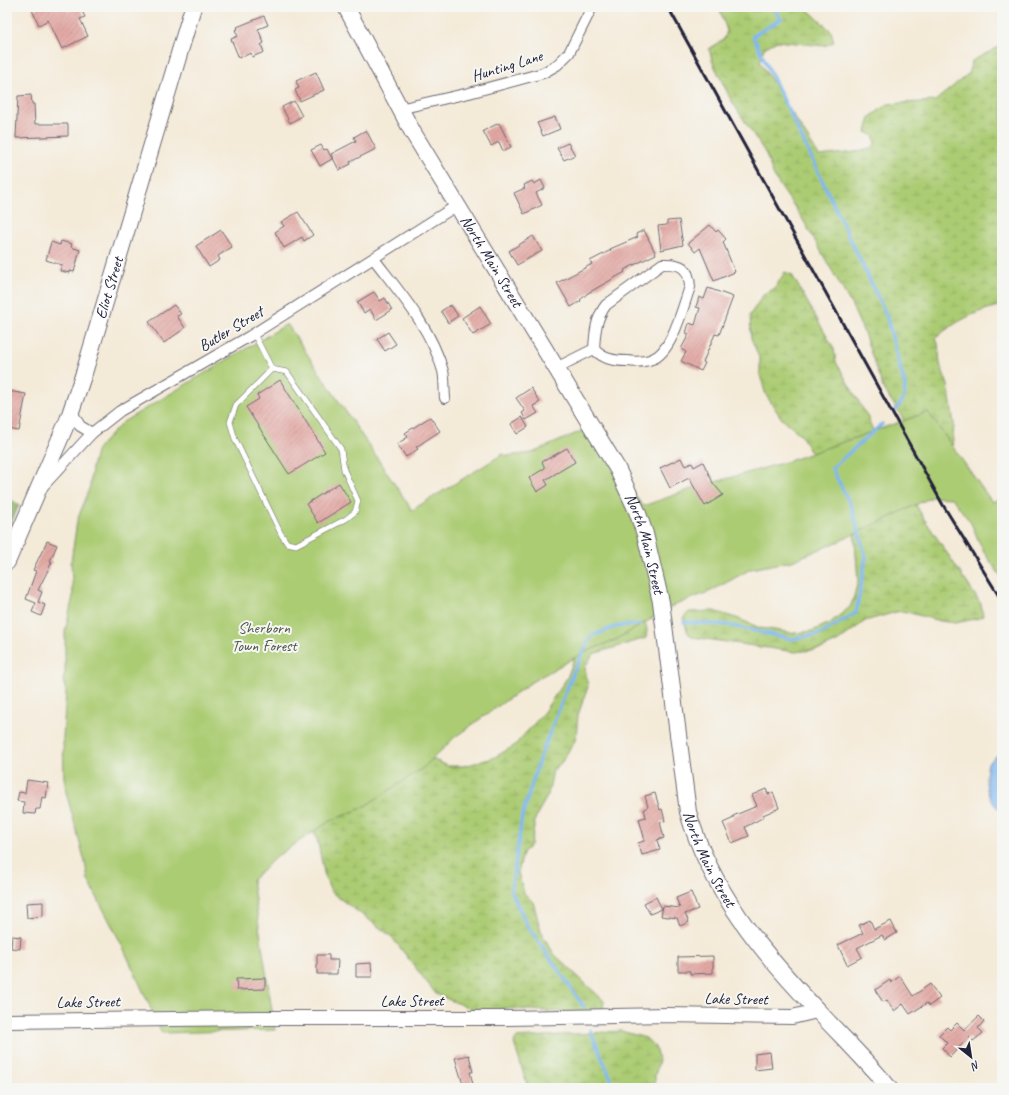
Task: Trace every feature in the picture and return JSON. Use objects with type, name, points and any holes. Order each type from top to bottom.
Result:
[{"type":"main road","name":"Eliot Street","points":[[7,562],[71,410],[112,284],[193,7]]},
{"type":"main road","name":"North Main Street","points":[[346,7],[399,109],[456,206],[617,468],[637,511],[646,534],[661,602],[688,812],[701,851],[724,894],[741,920],[783,973],[817,1011],[851,1045],[886,1087]]},
{"type":"street","name":"Hunting Lane","points":[[399,109],[469,93],[543,73],[557,65],[569,53],[592,7]]},
{"type":"street","name":"Butler Street","points":[[36,494],[92,433],[120,411],[254,334],[456,206]]},
{"type":"street","points":[[374,259],[413,310],[433,346],[443,371],[445,398]]},
{"type":"street","points":[[662,264],[675,264],[684,268],[690,277],[690,287],[668,346],[660,355],[652,360],[635,362],[618,361],[601,356],[594,348],[596,328],[600,313],[606,305],[662,264]]},
{"type":"street","points":[[556,368],[594,348]]},
{"type":"street","points":[[71,410],[80,426],[92,433]]},
{"type":"street","name":"Lake Street","points":[[7,1021],[257,1018],[508,1018],[668,1015],[792,1017],[817,1011]]},
{"type":"lane","points":[[254,334],[272,369]]},
{"type":"lane","points":[[272,369],[287,372],[341,449],[344,470],[358,501],[355,512],[346,519],[296,545],[287,543],[281,534],[235,439],[230,422],[236,405],[272,369]]},
{"type":"green space","points":[[719,7],[805,7],[831,31],[834,42],[824,46],[777,41],[764,48],[760,62],[819,156],[855,152],[873,147],[876,142],[872,135],[866,132],[870,117],[888,104],[935,101],[968,74],[972,61],[1002,45],[1002,305],[967,317],[951,326],[935,338],[938,343],[940,364],[948,385],[954,424],[952,450],[907,425],[883,388],[864,333],[851,304],[802,218],[774,177],[766,154],[731,100],[713,63],[709,49],[724,39],[727,31]]},
{"type":"green space","points":[[785,272],[792,275],[834,349],[836,362],[867,416],[879,445],[900,477],[923,517],[981,604],[983,616],[955,623],[940,621],[903,611],[896,612],[865,621],[837,642],[821,649],[795,652],[692,637],[688,633],[683,618],[689,612],[714,611],[760,628],[794,633],[812,631],[830,623],[850,607],[853,600],[858,581],[854,530],[801,435],[782,419],[766,395],[760,375],[760,360],[751,338],[750,315],[763,295],[775,288]]},
{"type":"green space","name":"Sherborn Town Forest","points":[[287,324],[412,510],[503,454],[507,456],[532,453],[586,429],[643,506],[694,488],[789,461],[928,412],[992,502],[1002,498],[1002,578],[983,551],[971,523],[952,498],[932,497],[842,540],[792,561],[751,569],[711,591],[673,606],[617,639],[583,653],[533,681],[455,737],[423,768],[362,808],[330,821],[277,856],[252,880],[275,1030],[162,1033],[122,945],[88,880],[85,862],[66,792],[63,738],[66,691],[63,681],[65,672],[65,632],[73,596],[71,562],[77,521],[90,486],[92,467],[97,449],[123,422]]},
{"type":"green space","points":[[7,497],[19,505],[7,532]]},
{"type":"green space","points":[[643,614],[647,630],[646,638],[593,654],[585,667],[588,687],[578,715],[576,739],[561,763],[553,770],[548,795],[536,816],[531,845],[523,853],[518,873],[524,893],[533,902],[542,934],[554,954],[604,1001],[603,1009],[581,1012],[554,1012],[502,1008],[496,1011],[471,1009],[436,994],[391,936],[331,892],[325,877],[317,839],[287,778],[421,754],[448,766],[464,766],[493,758],[514,746],[541,716],[567,678],[587,624]]},
{"type":"green space","points":[[621,1031],[646,1038],[655,1047],[659,1060],[655,1076],[655,1088],[528,1088],[514,1043],[516,1038]]},
{"type":"water","points":[[1002,751],[1002,812],[996,807],[989,796],[986,777],[988,763]]},
{"type":"building","points":[[38,7],[66,7],[68,11],[80,7],[85,17],[80,19],[88,36],[62,49],[48,20],[39,25],[32,10]]},
{"type":"building","points":[[264,16],[268,25],[258,29],[264,43],[261,45],[264,52],[252,57],[251,53],[239,58],[231,39],[238,36],[235,30],[238,29],[237,27]]},
{"type":"building","points":[[316,72],[324,90],[300,101],[295,90],[299,88],[296,81]]},
{"type":"building","points":[[31,95],[32,104],[34,104],[35,124],[68,124],[68,136],[16,138],[18,96]]},
{"type":"building","points":[[294,101],[302,116],[290,123],[282,107]]},
{"type":"building","points":[[555,117],[560,129],[543,136],[537,123]]},
{"type":"building","points":[[499,123],[511,147],[503,151],[499,142],[491,146],[483,131]]},
{"type":"building","points":[[366,130],[376,149],[350,162],[351,164],[339,170],[331,154],[356,141],[354,137]]},
{"type":"building","points":[[568,143],[575,155],[564,160],[557,148]]},
{"type":"building","points":[[321,145],[324,150],[327,149],[332,159],[320,166],[311,150]]},
{"type":"building","points":[[541,180],[545,188],[536,193],[542,205],[524,214],[514,193],[525,188],[524,185],[532,181],[534,184]]},
{"type":"building","points":[[298,212],[313,235],[304,241],[302,237],[284,248],[275,232],[284,226],[281,222]]},
{"type":"building","points":[[679,220],[683,245],[661,250],[658,226],[667,225],[667,221]]},
{"type":"building","points":[[710,225],[716,232],[718,230],[726,239],[723,242],[735,272],[714,281],[700,248],[695,252],[688,243]]},
{"type":"building","points":[[221,230],[232,247],[218,256],[220,260],[209,267],[196,246]]},
{"type":"building","points":[[644,230],[656,254],[624,270],[625,272],[588,293],[580,300],[581,301],[571,307],[557,283],[592,264],[590,261],[611,250],[610,249],[638,237],[636,234]]},
{"type":"building","points":[[533,236],[542,251],[517,265],[509,251]]},
{"type":"building","points":[[61,241],[72,244],[71,247],[80,250],[74,272],[70,271],[70,273],[60,271],[62,265],[46,260],[51,242],[60,245]]},
{"type":"building","points":[[708,288],[733,297],[719,335],[715,334],[703,362],[705,363],[701,371],[681,361],[686,352],[681,349],[689,334],[686,333],[689,323],[695,325],[700,308],[696,307],[699,297],[704,299]]},
{"type":"building","points":[[374,292],[380,301],[385,298],[392,310],[376,320],[370,309],[364,313],[357,302]]},
{"type":"building","points":[[174,305],[181,314],[177,316],[185,328],[164,343],[149,322]]},
{"type":"building","points":[[451,305],[458,316],[448,323],[441,311]]},
{"type":"building","points":[[480,306],[491,324],[473,335],[462,318]]},
{"type":"building","points":[[388,332],[396,344],[385,351],[377,339]]},
{"type":"building","points":[[280,380],[325,452],[289,474],[246,407],[259,399],[257,395]]},
{"type":"building","points":[[531,388],[540,402],[533,406],[538,413],[526,420],[522,413],[525,411],[516,398]]},
{"type":"building","points":[[8,391],[26,394],[19,431],[7,429]]},
{"type":"building","points":[[430,417],[440,431],[416,447],[418,449],[406,457],[397,444],[408,437],[405,433]]},
{"type":"building","points":[[522,417],[528,427],[517,434],[511,424]]},
{"type":"building","points":[[567,448],[575,462],[545,480],[548,485],[537,492],[529,478],[545,468],[542,462]]},
{"type":"building","points":[[681,458],[685,466],[692,463],[694,467],[703,462],[713,483],[723,495],[705,506],[689,478],[670,488],[660,468]]},
{"type":"building","points":[[339,483],[351,502],[318,523],[306,504]]},
{"type":"building","points":[[47,541],[57,545],[50,561],[52,562],[38,590],[42,592],[38,602],[45,605],[41,616],[32,612],[36,603],[26,599],[36,571],[33,570]]},
{"type":"building","points":[[27,780],[48,783],[46,798],[42,797],[40,809],[36,809],[35,814],[23,813],[24,802],[17,801],[19,792],[25,793]]},
{"type":"building","points":[[766,789],[768,794],[773,792],[779,808],[763,815],[764,817],[745,827],[749,836],[732,843],[723,823],[734,818],[733,816],[757,806],[752,795]]},
{"type":"building","points":[[655,793],[660,810],[662,809],[665,821],[660,822],[664,838],[657,840],[660,850],[642,855],[638,843],[644,841],[644,837],[639,819],[646,817],[644,809],[648,807],[645,796]]},
{"type":"building","points":[[691,892],[698,909],[685,914],[689,922],[680,926],[677,918],[661,916],[663,906],[680,908],[676,898]]},
{"type":"building","points":[[656,897],[662,909],[650,914],[644,903]]},
{"type":"building","points":[[43,902],[43,916],[27,918],[26,903]]},
{"type":"building","points":[[870,920],[874,929],[891,921],[897,933],[885,940],[882,935],[857,948],[862,957],[847,965],[838,945],[863,933],[859,925]]},
{"type":"building","points":[[12,936],[21,937],[20,949],[11,948]]},
{"type":"building","points":[[317,955],[329,955],[329,960],[338,960],[337,974],[317,974]]},
{"type":"building","points":[[713,956],[713,973],[690,974],[690,971],[678,971],[678,957]]},
{"type":"building","points":[[371,963],[372,977],[356,977],[356,964]]},
{"type":"building","points":[[900,976],[913,996],[930,984],[940,998],[929,1006],[927,1003],[910,1014],[903,1004],[894,1011],[887,1000],[883,1002],[875,990],[890,980],[891,983]]},
{"type":"building","points":[[265,978],[265,989],[237,990],[236,979]]},
{"type":"building","points":[[979,1016],[984,1021],[978,1028],[983,1033],[973,1041],[969,1037],[950,1057],[942,1048],[947,1043],[939,1035],[947,1027],[950,1030],[957,1023],[964,1030]]},
{"type":"building","points":[[770,1052],[772,1068],[755,1070],[755,1054]]},
{"type":"building","points":[[469,1055],[473,1072],[470,1072],[474,1088],[464,1088],[455,1058]]},
{"type":"waterway","points":[[773,7],[781,19],[753,36],[886,314],[905,386],[904,398],[896,410]]},
{"type":"waterway","points":[[684,622],[728,625],[791,639],[820,634],[856,613],[866,557],[851,506],[832,468],[882,424]]},
{"type":"waterway","points":[[584,1007],[527,925],[511,891],[522,817],[539,760],[574,671],[591,636],[618,626],[640,624]]},
{"type":"waterway","points":[[590,1030],[615,1088]]},
{"type":"railway","points":[[668,7],[943,505],[1002,601]]}]
